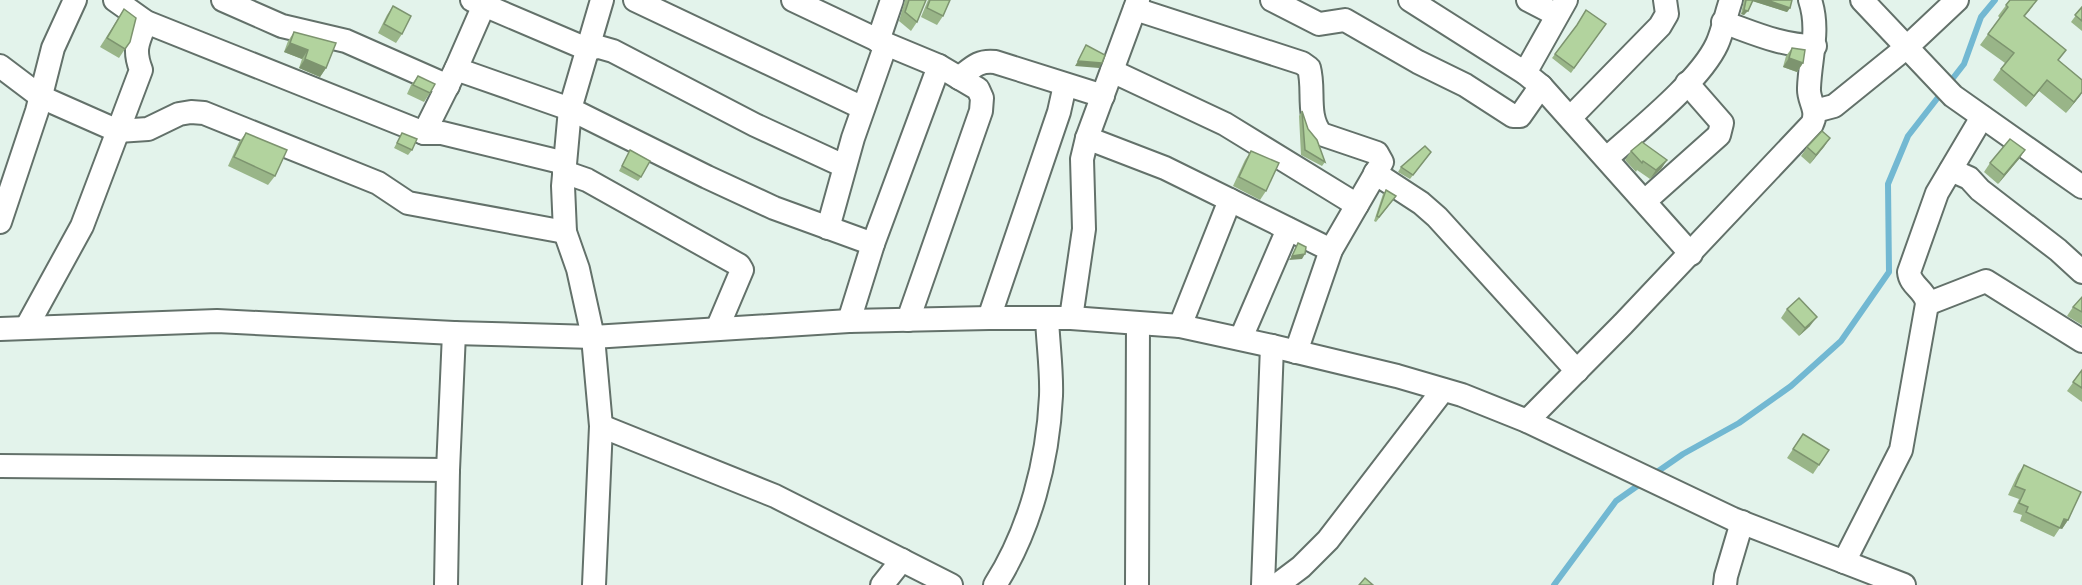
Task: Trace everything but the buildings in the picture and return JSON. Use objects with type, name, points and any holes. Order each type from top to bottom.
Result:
[{"type":"street","points":[[0,222],[41,97],[53,48],[75,0]]},
{"type":"street","points":[[116,0],[146,22],[424,133],[442,133],[565,167],[739,265],[742,270],[717,329]]},
{"type":"street","points":[[223,0],[282,26],[346,41],[452,77],[570,109],[774,208],[873,244]]},
{"type":"street","points":[[594,585],[601,426],[594,337],[578,269],[565,232],[563,186],[570,109],[602,0]]},
{"type":"street","points":[[636,0],[863,108]]},
{"type":"street","points":[[793,0],[949,72],[978,89],[982,98],[981,111],[908,320]]},
{"type":"street","points":[[828,228],[892,0]]},
{"type":"street","points":[[1272,0],[1319,24],[1345,20],[1418,62],[1465,85],[1513,116],[1520,116],[1561,8],[1528,0]]},
{"type":"street","points":[[1410,0],[1533,79],[1570,117],[1691,254]]},
{"type":"street","points":[[1570,117],[1660,26],[1667,14],[1665,0]]},
{"type":"street","points":[[1607,158],[1687,83],[1716,45],[1731,0]]},
{"type":"street","points":[[1527,421],[1691,254],[1804,133],[1815,118],[1808,91],[1815,46],[1813,8],[1810,0]]},
{"type":"street","points":[[1815,111],[1834,106],[1907,47],[1957,0]]},
{"type":"street","points":[[424,133],[452,77],[478,2],[587,49],[599,47],[613,51],[755,125],[844,166]]},
{"type":"street","points":[[1868,2],[1953,96],[2082,187]]},
{"type":"street","points":[[1071,318],[1084,229],[1082,159],[1087,138],[1136,4],[1302,63],[1309,68],[1312,76],[1312,118],[1315,127],[1321,134],[1377,153],[1382,162],[1331,250],[1296,352]]},
{"type":"street","points":[[26,328],[82,226],[141,70],[136,47],[146,22]]},
{"type":"street","points":[[1724,22],[1783,44],[1815,46]]},
{"type":"street","points":[[949,72],[985,61],[995,62],[1103,96]]},
{"type":"street","points":[[0,66],[41,97],[118,131],[148,129],[179,114],[204,113],[378,183],[408,203],[565,232]]},
{"type":"street","points":[[1112,71],[1225,124],[1357,205]]},
{"type":"street","points":[[849,321],[873,244],[949,72]]},
{"type":"street","points":[[1645,201],[1719,135],[1722,129],[1722,123],[1687,83]]},
{"type":"street","points":[[989,318],[1059,112],[1065,85]]},
{"type":"street","points":[[1844,562],[1901,450],[1927,304],[1926,297],[1912,283],[1910,272],[1936,193],[1982,117]]},
{"type":"street","points":[[1087,138],[1165,168],[1331,250]]},
{"type":"street","points":[[1951,170],[1969,178],[1980,190],[2058,249],[2082,272]]},
{"type":"street","points":[[1375,173],[1421,202],[1437,217],[1577,371]]},
{"type":"street","points":[[1180,326],[1230,200]]},
{"type":"street","points":[[1241,338],[1288,229]]},
{"type":"street","points":[[1927,304],[1986,281],[2082,341]]},
{"type":"street","points":[[0,329],[217,321],[454,333],[594,337],[849,321],[989,318],[1071,318],[1180,326],[1241,338],[1397,376],[1443,390],[1527,421],[1742,522],[1894,584]]},
{"type":"street","points":[[995,585],[1008,564],[1029,515],[1046,445],[1051,395],[1047,318]]},
{"type":"street","points":[[1137,585],[1138,324]]},
{"type":"street","points":[[446,585],[454,333]]},
{"type":"street","points":[[1263,585],[1272,346]]},
{"type":"street","points":[[1277,585],[1304,576],[1328,540],[1443,390]]},
{"type":"street","points":[[601,426],[775,496],[951,585]]},
{"type":"street","points":[[0,466],[448,470]]},
{"type":"street","points":[[1725,585],[1742,522]]},
{"type":"street","points":[[882,585],[902,560]]},
{"type":"waterway","points":[[1654,474],[1683,454],[1739,423],[1791,386],[1841,341],[1889,272],[1888,184],[1908,136],[1964,64],[1981,17],[1995,0]]},
{"type":"waterway","points":[[1554,585],[1616,501],[1643,482]]}]
